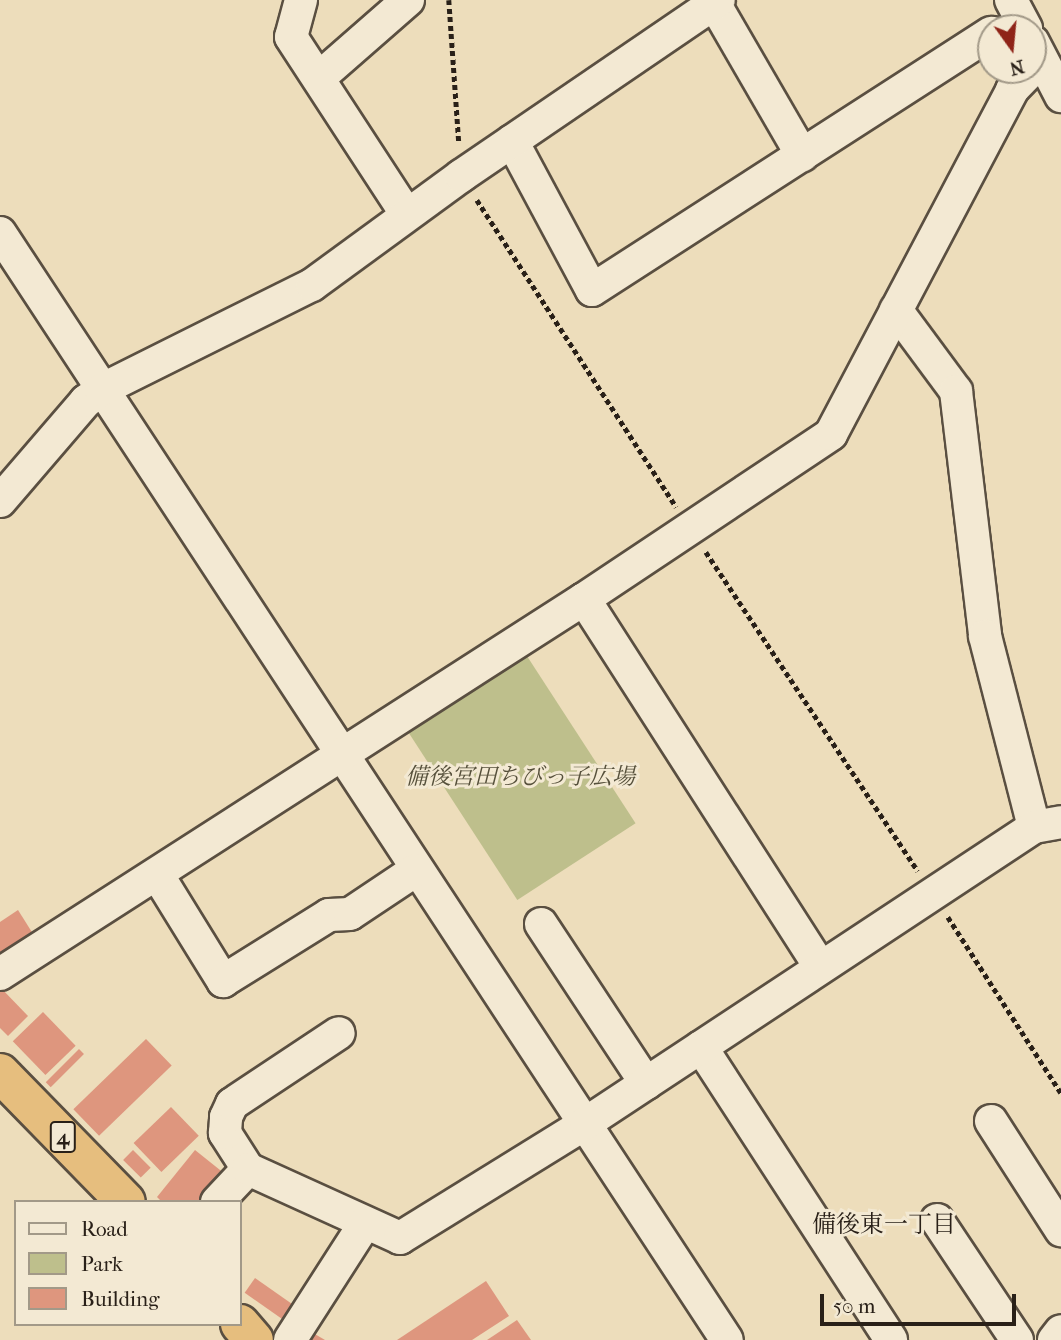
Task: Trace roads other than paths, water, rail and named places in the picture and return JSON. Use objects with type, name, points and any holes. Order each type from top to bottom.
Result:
[{"type":"highway","name":"4","points":[[0,1073],[124,1200]]},
{"type":"highway","points":[[242,1326],[254,1340]]},
{"type":"street","points":[[301,0],[291,37],[320,77],[407,215]]},
{"type":"street","points":[[320,77],[408,0]]},
{"type":"street","points":[[0,501],[86,401],[101,390],[312,285],[461,176],[716,2],[802,155]]},
{"type":"street","points":[[512,141],[592,290],[977,42]]},
{"type":"street","points":[[1047,74],[1061,96]]},
{"type":"street","points":[[0,974],[584,599],[831,434],[1013,84]]},
{"type":"street","points":[[0,233],[727,1340]]},
{"type":"street","points":[[339,1033],[232,1104],[226,1118],[225,1133],[248,1169],[400,1238],[586,1122],[820,967],[1047,825],[985,636],[956,391],[896,310]]},
{"type":"street","points":[[584,599],[820,967]]},
{"type":"street","points":[[157,874],[223,981],[329,915],[350,914],[416,870]]},
{"type":"street","points":[[541,924],[646,1083]]},
{"type":"street","points":[[701,1047],[891,1340]]},
{"type":"street","points":[[991,1121],[1061,1230]]},
{"type":"street","points":[[219,1200],[248,1169]]},
{"type":"street","points":[[937,1220],[1017,1340]]},
{"type":"street","points":[[290,1340],[365,1223]]},
{"type":"street","points":[[1054,1340],[1061,1331]]},
{"type":"district","name":"備後東一丁目","points":[[884,1225]]},
{"type":"park label","name":"備後宮田ちびっ子広場","points":[[520,777]]}]
